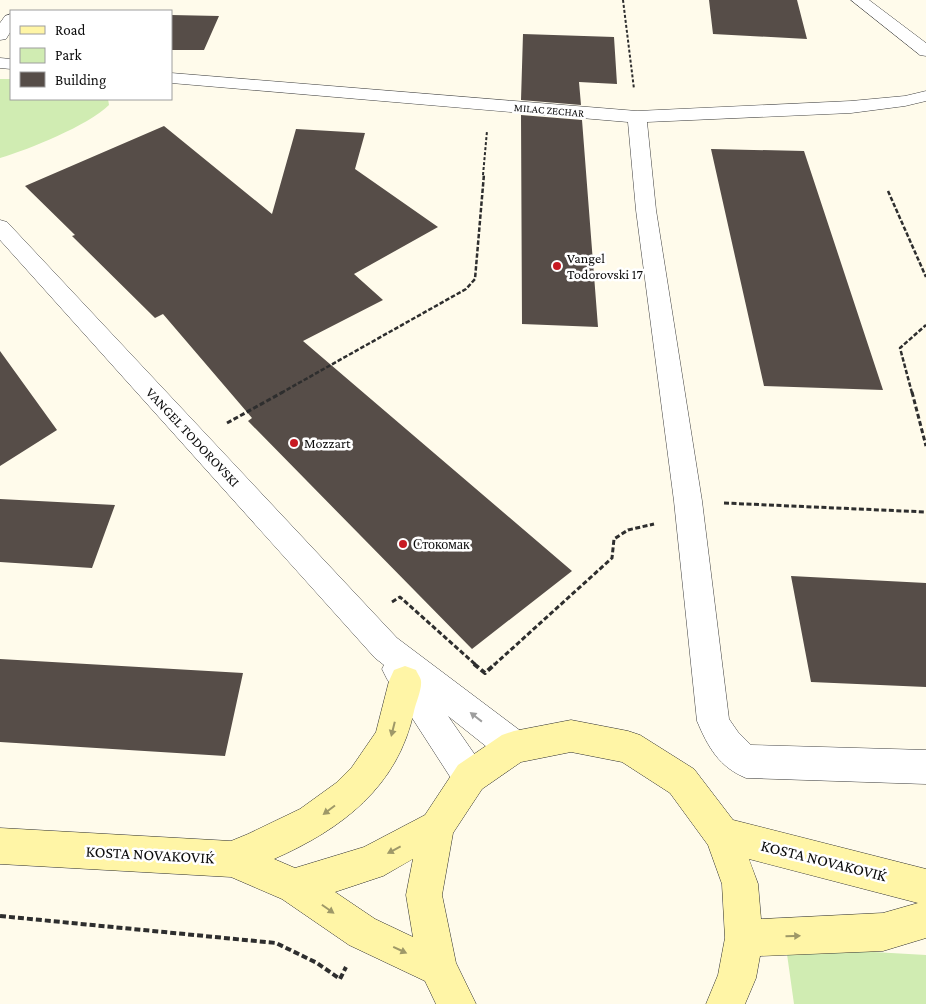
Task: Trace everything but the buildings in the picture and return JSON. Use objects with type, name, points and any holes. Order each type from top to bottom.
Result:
[{"type":"street","points":[[858,0],[926,52]]},
{"type":"street","points":[[0,35],[10,21]]},
{"type":"street","name":"MILAC ZECHAR","points":[[172,78],[637,117],[851,107],[905,101],[926,96]]},
{"type":"street","points":[[637,117],[646,210],[689,509],[713,721],[717,733],[724,743],[746,761],[926,767]]},
{"type":"street","name":"VANGEL TODOROVSKI","points":[[0,227],[386,648],[514,747]]},
{"type":"street","name":"VANGEL TODOROVSKI","points":[[386,648],[405,681],[470,777]]},
{"type":"street","points":[[231,858],[285,838],[322,815],[346,797],[366,778],[391,738],[405,681]]},
{"type":"street","points":[[457,1004],[438,968],[424,895],[437,827],[470,777],[514,747],[571,736],[628,748],[682,782],[722,835],[740,884],[744,938],[737,978],[725,1004]]},
{"type":"street","points":[[294,886],[370,862],[437,827]]},
{"type":"street","name":"KOSTA NOVAKOVIḰ","points":[[722,835],[926,887]]},
{"type":"street","name":"KOSTA NOVAKOVIḰ","points":[[0,846],[231,858],[294,886],[362,932],[438,968]]},
{"type":"street","points":[[744,938],[883,932],[926,919]]},
{"type":"path","points":[[623,0],[637,117]]},
{"type":"path","points":[[196,441],[331,363],[466,289],[475,278],[488,105]]},
{"type":"path","points":[[888,190],[926,277]]},
{"type":"path","points":[[926,325],[900,348],[926,446]]},
{"type":"path","points":[[363,622],[400,597],[485,672],[612,558],[614,539],[628,530],[689,509],[926,512]]},
{"type":"path","points":[[0,916],[276,943],[317,963],[340,979],[362,932]]},
{"type":"green space","points":[[0,79],[10,79],[10,100],[108,100],[109,105],[73,129],[27,149],[0,158]]},
{"type":"green space","points":[[786,947],[926,955],[926,1004],[794,1004]]},
{"type":"place","name":"Vangel Todorovski 17","points":[[557,266]]},
{"type":"place","name":"Mozzart","points":[[294,443]]},
{"type":"place","name":"Стокомак","points":[[403,544]]}]
